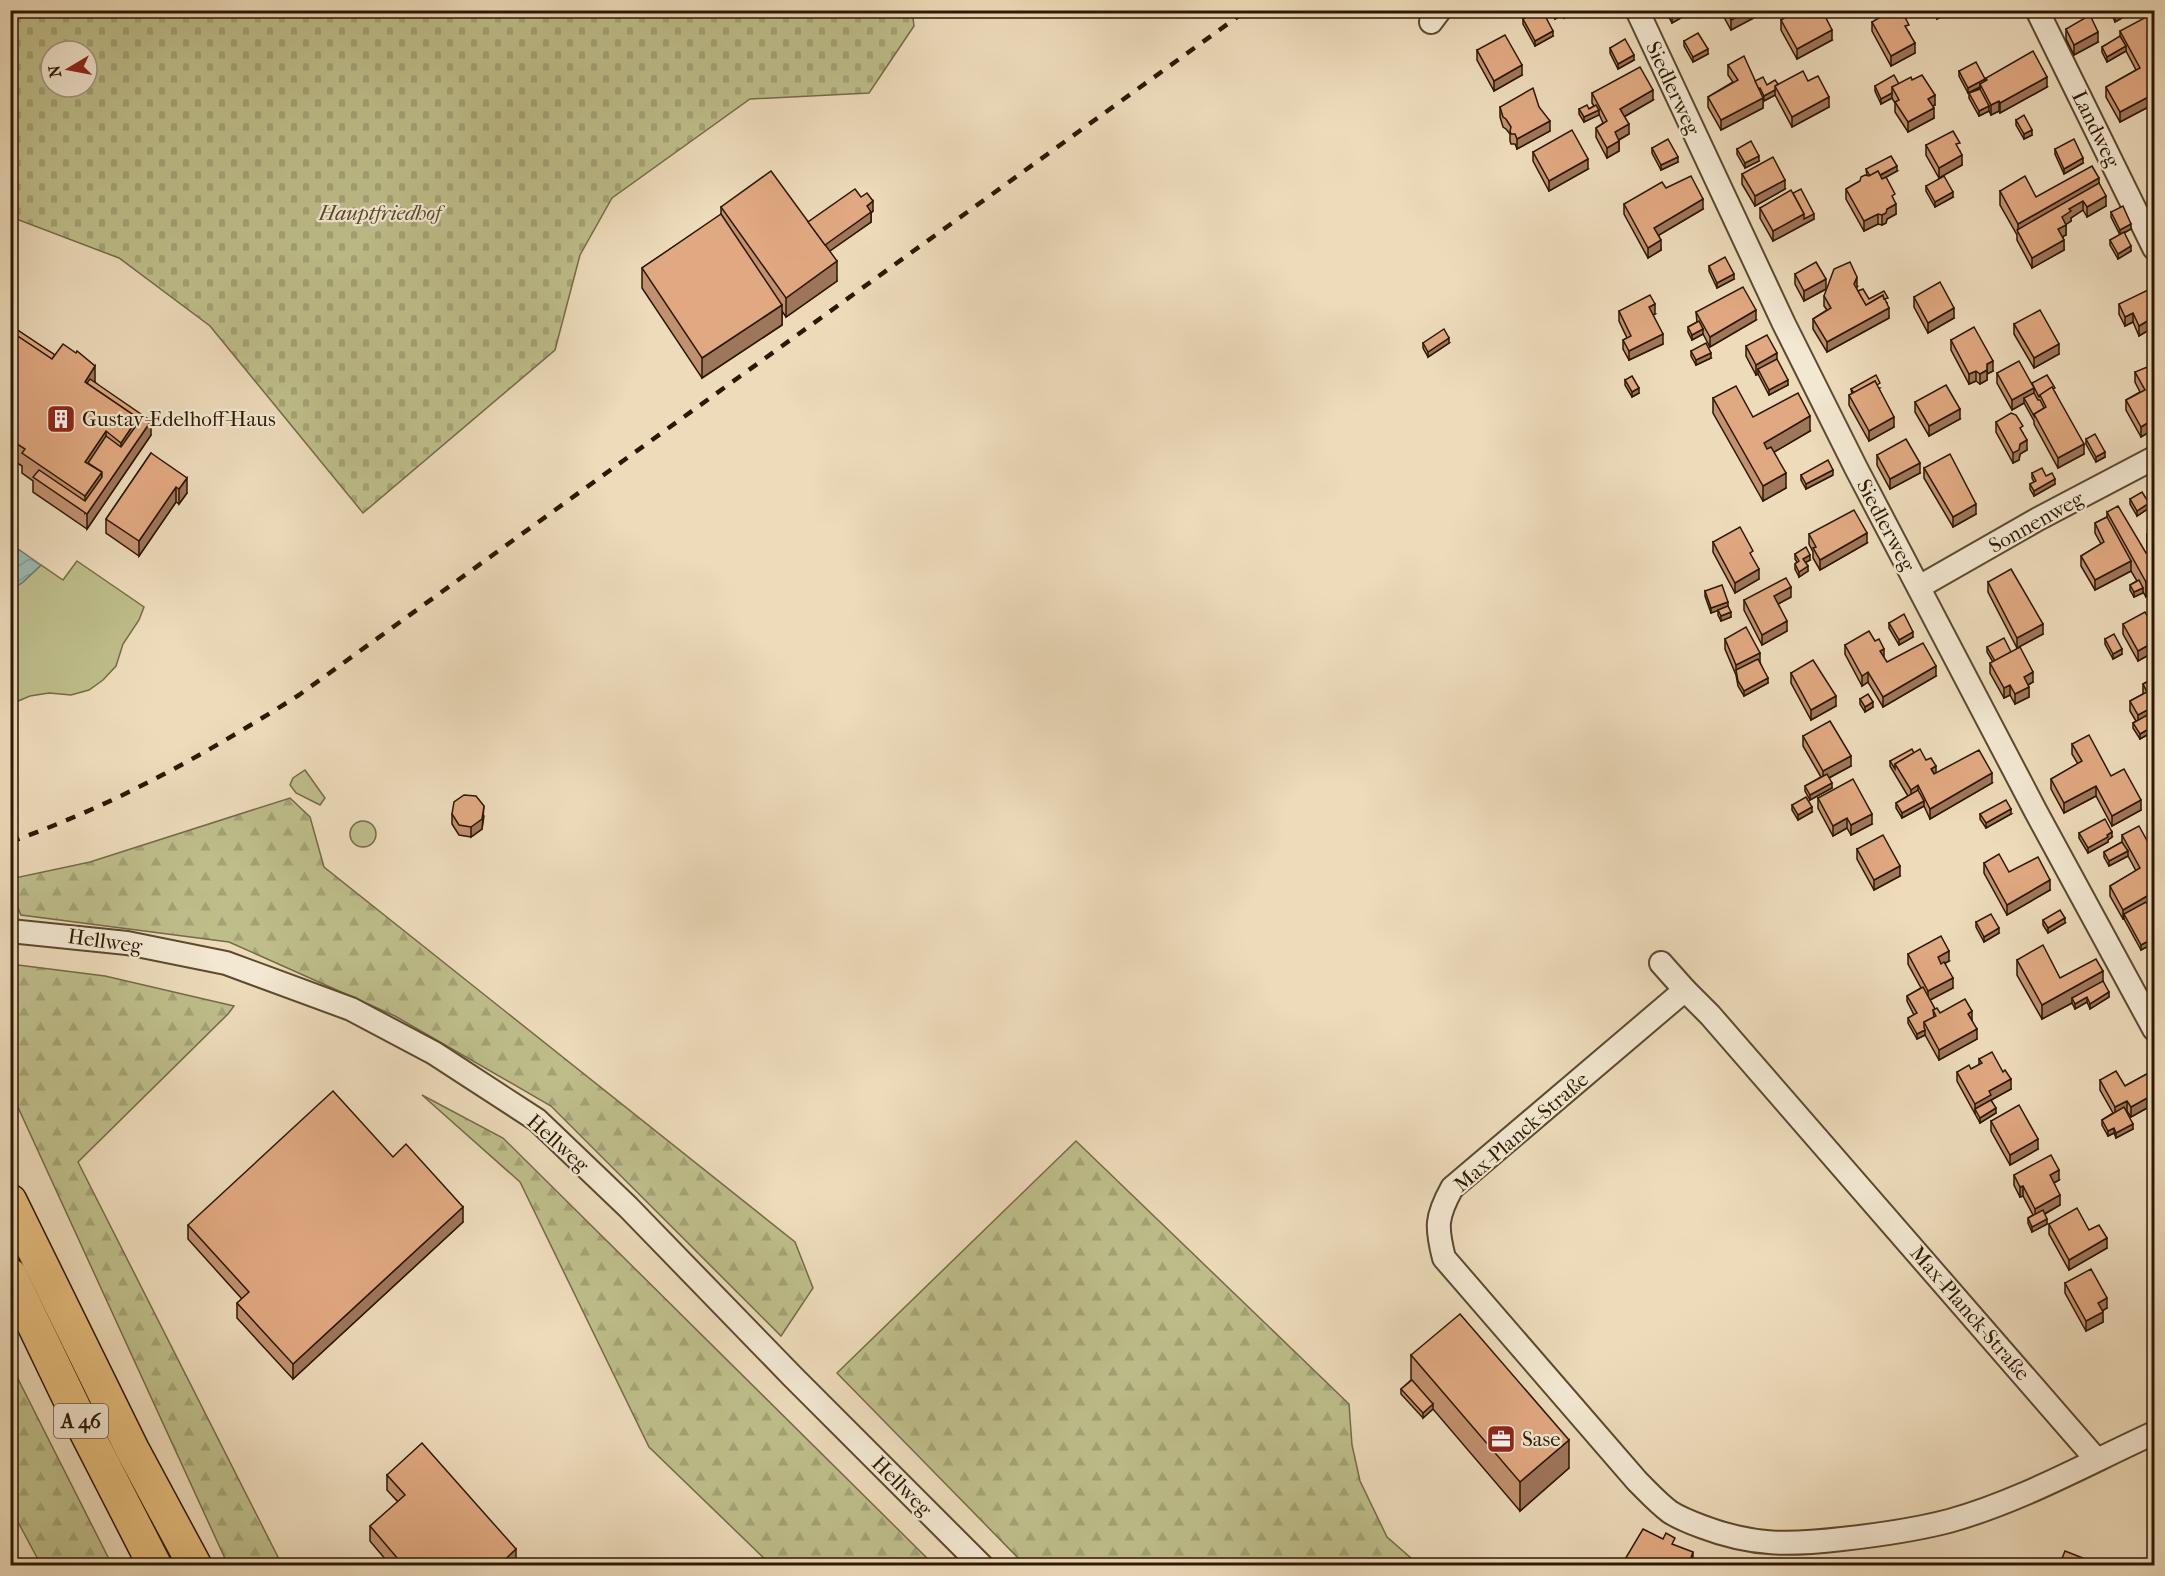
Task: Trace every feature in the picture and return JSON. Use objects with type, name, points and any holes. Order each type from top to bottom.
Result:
[{"type":"highway","name":"A 46","points":[[10,1201],[132,1449],[195,1566]]},
{"type":"highway","name":"A 46","points":[[10,1275],[74,1408],[155,1566]]},
{"type":"street","name":"Siedlerweg","points":[[1637,10],[1784,324],[2031,804],[2154,1029]]},
{"type":"street","name":"Landweg","points":[[2037,10],[2154,248]]},
{"type":"street","name":"Sonnenweg","points":[[1919,588],[2038,519],[2154,458]]},
{"type":"street","name":"Hellweg","points":[[10,931],[127,943],[226,963],[351,1009],[434,1053],[537,1120],[628,1207],[793,1377],[982,1566]]},
{"type":"street","points":[[1661,963],[1685,990]]},
{"type":"street","name":"Max-Planck-Straße","points":[[2096,1459],[1710,1014],[1685,990],[1452,1188],[1442,1206],[1437,1232],[1444,1258],[1637,1481],[1670,1512],[1684,1520],[1720,1533],[1775,1544],[1811,1543],[1899,1533],[1994,1506],[2154,1433]]},
{"type":"green space","name":"Hauptfriedhof","points":[[912,10],[914,26],[869,93],[750,99],[612,198],[580,255],[555,350],[363,513],[210,326],[119,258],[11,217],[11,11]]},
{"type":"green space","points":[[77,561],[144,607],[139,620],[123,644],[116,666],[103,680],[89,690],[71,695],[49,693],[30,696],[11,704],[10,590],[23,582],[41,565],[63,580]]},
{"type":"green space","points":[[305,770],[325,798],[320,805],[296,793],[290,785],[293,778]]},
{"type":"green space","points":[[290,798],[310,817],[324,867],[795,1242],[813,1288],[781,1336],[551,1106],[395,1016],[229,942],[21,915],[11,892],[10,879],[90,862]]},
{"type":"green space","points":[[363,821],[372,825],[376,834],[372,843],[363,847],[354,843],[350,834],[354,825]]},
{"type":"green space","points":[[10,964],[105,976],[234,1006],[78,1162],[282,1565],[228,1565],[11,1092]]},
{"type":"green space","points":[[422,1095],[503,1138],[934,1565],[771,1565],[649,1447],[520,1182]]},
{"type":"green space","points":[[1076,1141],[1349,1404],[1352,1445],[1360,1481],[1387,1537],[1419,1565],[1025,1565],[837,1373]]},
{"type":"green space","points":[[11,1365],[112,1565],[41,1565],[11,1509]]},
{"type":"water","points":[[11,544],[41,565],[11,590]]},
{"type":"building","points":[[1542,10],[1553,31],[1535,41],[1523,19]]},
{"type":"building","points":[[1726,10],[1749,10],[1731,20]]},
{"type":"building","points":[[1797,10],[1822,10],[1832,30],[1797,49],[1781,20]]},
{"type":"building","points":[[1892,10],[1901,10],[1909,25],[1905,26],[1915,43],[1891,56],[1872,22]]},
{"type":"building","points":[[2090,15],[2098,32],[2074,45],[2066,29]]},
{"type":"building","points":[[2148,16],[2154,29],[2154,94],[2120,112],[2106,87],[2140,68],[2120,31]]},
{"type":"building","points":[[1698,33],[1708,49],[1693,57],[1684,41]]},
{"type":"building","points":[[1505,35],[1522,65],[1494,81],[1477,50]]},
{"type":"building","points":[[2120,36],[2126,46],[2107,57],[2102,47]]},
{"type":"building","points":[[1625,39],[1634,55],[1618,64],[1610,48]]},
{"type":"building","points":[[2033,51],[2047,77],[2000,103],[1999,101],[1991,105],[1980,84],[1987,80],[1986,78]]},
{"type":"building","points":[[1744,56],[1763,98],[1721,120],[1708,97],[1738,80],[1728,65]]},
{"type":"building","points":[[1976,62],[1985,79],[1968,88],[1959,71]]},
{"type":"building","points":[[1640,67],[1653,90],[1620,109],[1629,124],[1615,132],[1619,141],[1607,148],[1596,128],[1607,121],[1592,93]]},
{"type":"building","points":[[1803,71],[1808,81],[1818,76],[1829,97],[1792,117],[1775,86]]},
{"type":"building","points":[[1894,75],[1899,84],[1892,87],[1892,93],[1881,99],[1875,86]]},
{"type":"building","points":[[1922,75],[1935,95],[1928,99],[1934,108],[1908,122],[1895,102],[1899,100],[1892,87],[1911,77],[1912,80]]},
{"type":"building","points":[[1763,77],[1767,85],[1775,80],[1778,84],[1775,90],[1764,96],[1755,81]]},
{"type":"building","points":[[1533,88],[1539,107],[1550,121],[1517,139],[1515,134],[1511,134],[1511,127],[1503,117],[1500,107]]},
{"type":"building","points":[[1980,89],[1989,106],[1979,111],[1969,93]]},
{"type":"building","points":[[1587,105],[1589,109],[1596,105],[1599,110],[1584,117],[1579,109]]},
{"type":"building","points":[[2024,115],[2032,130],[2024,134],[2016,120]]},
{"type":"building","points":[[1572,130],[1588,159],[1549,181],[1533,152]]},
{"type":"building","points":[[1953,131],[1960,143],[1956,144],[1962,155],[1939,168],[1926,145]]},
{"type":"building","points":[[1668,139],[1678,157],[1661,165],[1652,148]]},
{"type":"building","points":[[2074,139],[2083,158],[2064,169],[2055,149]]},
{"type":"building","points":[[1751,141],[1759,156],[1745,163],[1737,149]]},
{"type":"building","points":[[1891,156],[1897,166],[1880,175],[1878,171],[1870,176],[1866,169]]},
{"type":"building","points":[[1773,157],[1785,180],[1755,196],[1742,174]]},
{"type":"building","points":[[2092,166],[2099,178],[2018,224],[2000,191],[2025,176],[2036,197]]},
{"type":"building","points":[[771,171],[837,261],[786,298],[721,207]]},
{"type":"building","points":[[1878,171],[1882,179],[1886,177],[1895,194],[1892,196],[1896,204],[1887,209],[1886,213],[1864,221],[1846,189],[1860,181],[1861,177]]},
{"type":"building","points":[[1691,176],[1703,199],[1654,228],[1661,240],[1648,248],[1624,204],[1662,182],[1666,188]]},
{"type":"building","points":[[1944,176],[1953,192],[1935,202],[1926,186]]},
{"type":"building","points":[[2099,183],[2106,196],[2087,207],[2083,201],[2069,209],[2071,211],[2062,217],[2066,225],[2058,229],[2064,240],[2032,258],[2017,230]]},
{"type":"building","points":[[855,189],[861,197],[867,193],[873,201],[867,206],[871,212],[825,245],[808,222]]},
{"type":"building","points":[[1801,189],[1814,214],[1804,219],[1804,214],[1793,193]]},
{"type":"building","points":[[1791,190],[1804,214],[1773,231],[1760,208]]},
{"type":"building","points":[[2123,206],[2131,224],[2120,230],[2111,212]]},
{"type":"building","points":[[721,214],[782,305],[702,358],[642,268]]},
{"type":"building","points":[[2124,232],[2131,246],[2118,254],[2110,240]]},
{"type":"building","points":[[1725,257],[1734,274],[1717,283],[1709,266]]},
{"type":"building","points":[[1816,262],[1826,279],[1804,291],[1795,274]]},
{"type":"building","points":[[1850,262],[1857,277],[1854,284],[1866,305],[1883,295],[1889,308],[1827,342],[1813,319],[1831,308],[1824,296],[1834,269]]},
{"type":"building","points":[[1940,282],[1954,308],[1928,323],[1914,297]]},
{"type":"building","points":[[1743,287],[1756,310],[1710,337],[1696,312]]},
{"type":"building","points":[[2152,288],[2154,317],[2139,326],[2133,313],[2125,317],[2119,304]]},
{"type":"building","points":[[1863,289],[1869,299],[1884,291],[1888,298],[1884,299],[1883,295],[1866,305],[1858,291]]},
{"type":"building","points":[[1650,295],[1655,304],[1649,307],[1663,334],[1629,351],[1623,340],[1631,336],[1619,311]]},
{"type":"building","points":[[2040,310],[2059,344],[2034,358],[2014,324]]},
{"type":"building","points":[[1699,321],[1703,329],[1692,335],[1688,327]]},
{"type":"building","points":[[10,325],[55,355],[52,359],[10,331]]},
{"type":"building","points":[[1974,327],[1993,361],[1987,364],[1987,370],[1980,374],[1976,371],[1969,374],[1951,340]]},
{"type":"building","points":[[1444,329],[1449,338],[1428,352],[1423,343]]},
{"type":"building","name":"Gustav-Edelhoff-Haus","points":[[10,331],[52,359],[63,344],[76,353],[77,351],[95,366],[85,382],[138,418],[121,443],[106,431],[85,462],[102,472],[85,496],[22,453],[25,449],[10,440]]},
{"type":"building","points":[[1767,335],[1777,353],[1756,365],[1746,346]]},
{"type":"building","points":[[1706,343],[1711,353],[1696,360],[1691,351]]},
{"type":"building","points":[[1777,359],[1788,380],[1769,390],[1758,369]]},
{"type":"building","points":[[2019,361],[2034,388],[2012,400],[1997,373]]},
{"type":"building","points":[[2152,365],[2154,419],[2141,427],[2126,400],[2145,390],[2135,372]]},
{"type":"building","points":[[1876,375],[1880,383],[1877,385],[1875,381],[1854,393],[1851,389]]},
{"type":"building","points":[[2047,375],[2055,388],[2052,387],[2039,397],[2032,383]]},
{"type":"building","points":[[1632,376],[1639,388],[1632,392],[1625,380]]},
{"type":"building","points":[[90,379],[151,421],[87,514],[33,477],[39,470],[85,501],[102,477],[102,472],[88,463],[106,436],[121,447],[138,423],[138,418],[87,383]]},
{"type":"building","points":[[1875,381],[1894,417],[1869,431],[1849,395]]},
{"type":"building","points":[[1946,385],[1960,409],[1929,426],[1915,402]]},
{"type":"building","points":[[1736,386],[1753,417],[1798,393],[1810,416],[1764,443],[1767,449],[1771,447],[1786,473],[1763,486],[1713,398]]},
{"type":"building","points":[[2052,387],[2084,444],[2058,458],[2034,414],[2046,407],[2040,395]]},
{"type":"building","points":[[2034,393],[2044,408],[2034,416],[2024,398]]},
{"type":"building","points":[[2011,413],[2016,415],[2023,426],[2020,428],[2027,440],[2020,444],[2019,450],[2013,453],[1996,422]]},
{"type":"building","points":[[2095,434],[2105,452],[2096,457],[2086,439]]},
{"type":"building","points":[[1906,439],[1920,463],[1890,479],[1877,455]]},
{"type":"building","points":[[151,453],[187,478],[179,489],[176,487],[139,541],[106,519]]},
{"type":"building","points":[[1950,454],[1976,504],[1953,517],[1924,468]]},
{"type":"building","points":[[1828,460],[1833,470],[1806,484],[1801,475]]},
{"type":"building","points":[[2042,468],[2046,476],[2052,473],[2055,479],[2034,491],[2030,484],[2036,481],[2032,473]]},
{"type":"building","points":[[2142,492],[2149,503],[2137,511],[2130,499]]},
{"type":"building","points":[[2118,506],[2146,553],[2154,548],[2154,577],[2146,582],[2107,512]]},
{"type":"building","points":[[1854,510],[1867,533],[1820,560],[1809,534]]},
{"type":"building","points":[[2107,517],[2131,561],[2095,580],[2081,556],[2104,542],[2095,523]]},
{"type":"building","points":[[1740,527],[1753,551],[1750,553],[1759,569],[1735,583],[1713,542]]},
{"type":"building","points":[[2154,530],[2154,547],[2147,534]]},
{"type":"building","points":[[1806,547],[1810,555],[1803,559],[1808,566],[1799,572],[1795,564],[1799,561],[1795,554]]},
{"type":"building","points":[[2011,569],[2043,624],[2017,638],[1988,582]]},
{"type":"building","points":[[1786,578],[1791,587],[1774,596],[1787,621],[1762,635],[1744,600]]},
{"type":"building","points":[[2139,580],[2143,588],[2134,592],[2130,585]]},
{"type":"building","points":[[1722,585],[1728,602],[1711,608],[1705,591]]},
{"type":"building","points":[[1728,606],[1731,612],[1721,616],[1718,610]]},
{"type":"building","points":[[2145,612],[2154,628],[2154,642],[2138,651],[2123,624]]},
{"type":"building","points":[[1904,614],[1913,632],[1899,640],[1889,623]]},
{"type":"building","points":[[1746,627],[1760,653],[1736,665],[1725,639]]},
{"type":"building","points":[[1869,631],[1875,641],[1879,639],[1884,649],[1880,651],[1887,662],[1923,643],[1936,666],[1883,697],[1868,672],[1862,676],[1845,645]]},
{"type":"building","points":[[2114,634],[2122,649],[2113,654],[2105,639]]},
{"type":"building","points":[[2004,638],[2011,652],[1995,661],[1987,647]]},
{"type":"building","points":[[2020,647],[2033,672],[2024,677],[2029,687],[2015,694],[2010,685],[2004,688],[1990,663]]},
{"type":"building","points":[[1758,659],[1768,678],[1744,691],[1738,681],[1736,670]]},
{"type":"building","points":[[1813,660],[1836,696],[1811,710],[1791,673]]},
{"type":"building","points":[[2154,678],[2154,719],[2149,709],[2138,715],[2130,701],[2147,692],[2143,684]]},
{"type":"building","points":[[1868,694],[1873,702],[1865,707],[1860,699]]},
{"type":"building","points":[[2149,714],[2154,726],[2140,734],[2133,723]]},
{"type":"building","points":[[1830,721],[1851,756],[1823,771],[1803,736]]},
{"type":"building","points":[[2089,735],[2111,776],[2124,769],[2141,800],[2112,816],[2096,786],[2064,803],[2051,779],[2082,761],[2072,744]]},
{"type":"building","points":[[1912,749],[1914,753],[1895,764],[1895,769],[1890,761]]},
{"type":"building","points":[[1920,749],[1926,760],[1931,758],[1936,766],[1931,769],[1934,774],[1979,750],[1992,773],[1930,809],[1918,785],[1911,790],[1895,764]]},
{"type":"building","points":[[1827,774],[1832,783],[1810,795],[1805,786]]},
{"type":"building","points":[[1853,779],[1872,814],[1851,825],[1847,818],[1833,826],[1818,798]]},
{"type":"building","points":[[1918,790],[1924,801],[1902,813],[1896,803]]},
{"type":"building","points":[[464,795],[476,796],[484,806],[482,819],[471,827],[459,825],[452,814],[454,802]]},
{"type":"building","points":[[1806,797],[1812,807],[1798,815],[1792,805]]},
{"type":"building","points":[[2006,800],[2011,809],[1986,823],[1980,814]]},
{"type":"building","points":[[2105,819],[2112,832],[2107,835],[2108,837],[2088,848],[2079,833]]},
{"type":"building","points":[[2139,826],[2149,844],[2154,842],[2154,892],[2123,910],[2110,886],[2140,868],[2122,835]]},
{"type":"building","points":[[1883,835],[1900,866],[1874,880],[1857,849]]},
{"type":"building","points":[[2122,842],[2128,851],[2109,861],[2104,852]]},
{"type":"building","points":[[1999,854],[2009,872],[2038,857],[2050,880],[2007,905],[1984,863]]},
{"type":"building","points":[[2146,902],[2154,917],[2154,938],[2141,945],[2124,914]]},
{"type":"building","points":[[2060,910],[2065,918],[2048,928],[2043,920]]},
{"type":"building","points":[[1991,914],[1999,928],[1984,937],[1976,922]]},
{"type":"building","points":[[1941,936],[1949,951],[1938,957],[1941,964],[1944,962],[1953,978],[1928,991],[1908,954]]},
{"type":"building","points":[[2043,945],[2060,978],[2096,959],[2103,971],[2042,1005],[2017,960]]},
{"type":"building","points":[[2103,981],[2109,992],[2090,1004],[2087,997],[2075,1004],[2072,998]]},
{"type":"building","points":[[1923,987],[1935,1009],[1933,1010],[1934,1017],[1924,1022],[1925,1030],[1917,1034],[1908,1018],[1917,1013],[1907,996]]},
{"type":"building","points":[[1965,999],[1972,1011],[1968,1014],[1977,1029],[1939,1050],[1924,1022],[1936,1016],[1933,1010],[1937,1008],[1940,1013]]},
{"type":"building","points":[[1992,1052],[2003,1072],[2005,1070],[2011,1079],[1989,1091],[1991,1095],[1975,1104],[1957,1072],[1969,1065],[1971,1069],[1982,1063],[1979,1059]]},
{"type":"building","points":[[2154,1070],[2154,1111],[2147,1098],[2131,1107],[2127,1101],[2115,1107],[2100,1080],[2116,1071],[2125,1086]]},
{"type":"building","points":[[333,1091],[393,1157],[406,1144],[463,1207],[293,1364],[237,1303],[249,1292],[188,1225]]},
{"type":"building","points":[[1991,1100],[1996,1108],[1980,1118],[1975,1109]]},
{"type":"building","points":[[2019,1105],[2038,1139],[2010,1155],[1991,1121]]},
{"type":"building","points":[[2124,1107],[2133,1124],[2116,1133],[2114,1128],[2108,1131],[2102,1120]]},
{"type":"building","points":[[2051,1155],[2059,1170],[2050,1175],[2060,1195],[2035,1209],[2023,1186],[2020,1187],[2014,1175]]},
{"type":"building","points":[[2077,1208],[2089,1230],[2099,1225],[2107,1238],[2069,1260],[2049,1224]]},
{"type":"building","points":[[2043,1210],[2047,1219],[2032,1227],[2028,1218]]},
{"type":"building","points":[[2091,1269],[2107,1298],[2098,1303],[2103,1312],[2086,1321],[2065,1283]]},
{"type":"building","name":"Sase","points":[[1460,1314],[1569,1440],[1520,1482],[1411,1355]]},
{"type":"building","points":[[1412,1380],[1433,1404],[1423,1413],[1401,1389]]},
{"type":"building","points":[[422,1443],[516,1549],[498,1566],[470,1566],[465,1559],[458,1566],[404,1566],[370,1526],[405,1495],[387,1475]]},
{"type":"building","points":[[1643,1529],[1663,1539],[1666,1533],[1675,1538],[1672,1544],[1693,1552],[1688,1566],[1621,1566]]},
{"type":"building","points":[[2065,1551],[2103,1566],[2059,1566]]},
{"type":"railway","points":[[10,842],[86,812],[159,777],[299,695],[1247,10]]},
{"type":"place","name":"Gustav-Edelhoff-Haus","points":[[61,419]]},
{"type":"place","name":"Sase","points":[[1501,1439]]}]
